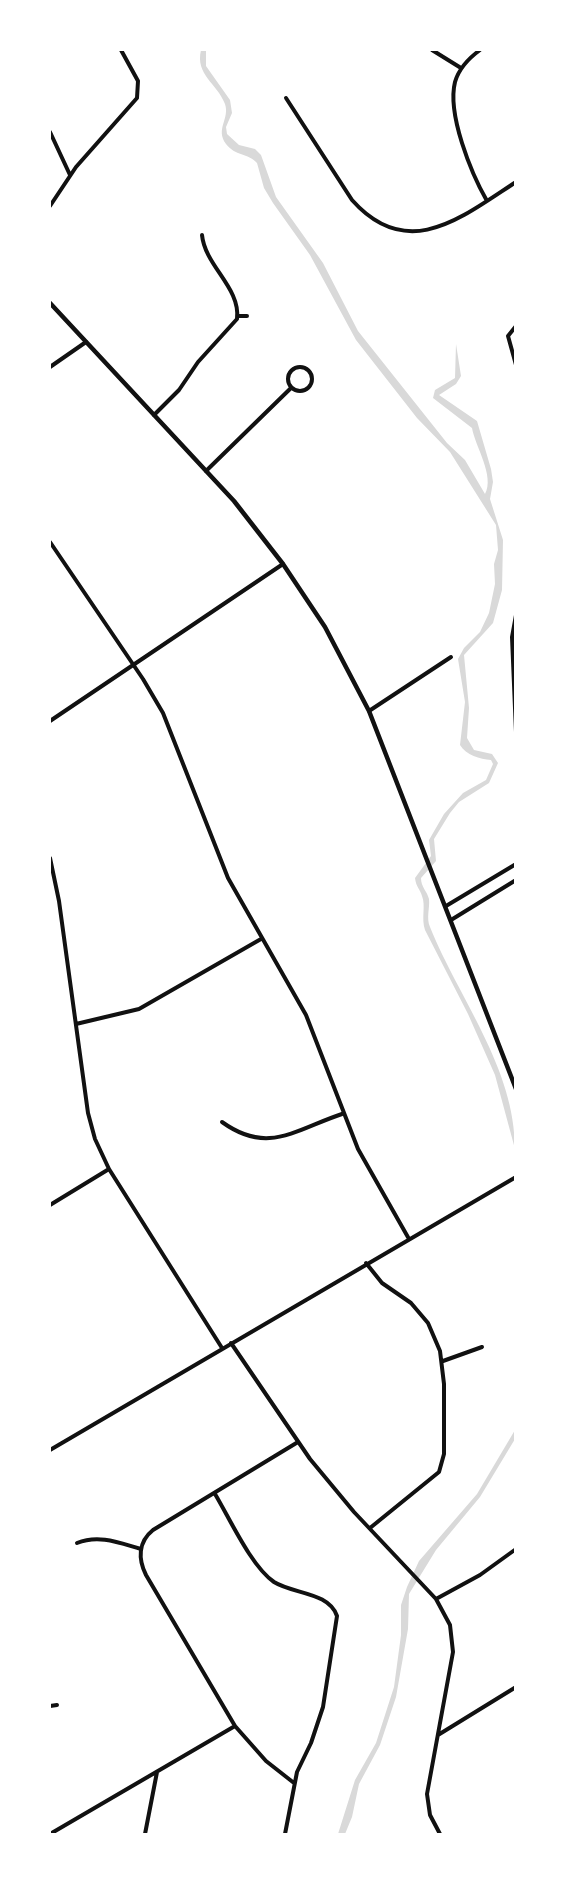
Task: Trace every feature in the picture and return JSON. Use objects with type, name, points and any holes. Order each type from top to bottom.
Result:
[{"type":"street","points":[[50,206],[70,175],[138,94],[138,81],[121,50]]},
{"type":"street","points":[[432,50],[461,68]]},
{"type":"street","points":[[480,50],[461,68],[454,90],[456,114],[469,161],[487,201]]},
{"type":"street","points":[[286,98],[352,200],[364,212],[385,225],[411,231],[445,225],[516,182]]},
{"type":"street","points":[[50,132],[70,175]]},
{"type":"street","points":[[154,415],[179,390],[198,362],[231,328],[238,316],[235,300],[206,252],[202,235]]},
{"type":"street","points":[[50,303],[206,471],[283,564],[325,627],[369,711],[516,1089]]},
{"type":"street","points":[[238,316],[247,316]]},
{"type":"street","points":[[516,326],[508,335],[516,365]]},
{"type":"street","points":[[50,367],[86,342]]},
{"type":"street","points":[[302,368],[310,372],[312,381],[308,389],[299,392],[291,388],[288,378],[292,370],[302,368]]},
{"type":"street","points":[[206,471],[291,388]]},
{"type":"street","points":[[50,542],[133,664],[167,723],[228,878],[310,1023],[342,1114],[369,1171],[409,1239]]},
{"type":"street","points":[[50,721],[283,564]]},
{"type":"street","points":[[514,617],[516,732]]},
{"type":"street","points":[[369,711],[451,657]]},
{"type":"street","points":[[50,858],[59,901],[91,1127],[109,1169],[222,1348]]},
{"type":"street","points":[[446,906],[516,864]]},
{"type":"street","points":[[451,920],[516,880]]},
{"type":"street","points":[[76,1024],[139,1009],[261,939]]},
{"type":"street","points":[[222,1122],[247,1137],[265,1140],[342,1114]]},
{"type":"street","points":[[50,1205],[109,1169]]},
{"type":"street","points":[[50,1450],[513,1178]]},
{"type":"street","points":[[366,1263],[382,1282],[411,1303],[423,1316],[432,1331],[443,1360],[444,1454],[439,1472],[370,1528]]},
{"type":"street","points":[[231,1343],[298,1442],[370,1528],[436,1599],[450,1625],[453,1652],[427,1794],[430,1815],[440,1834]]},
{"type":"street","points":[[443,1360],[482,1347]]},
{"type":"street","points":[[294,1783],[260,1755],[235,1726],[146,1575],[141,1561],[141,1549],[150,1532],[298,1442]]},
{"type":"street","points":[[214,1494],[266,1575],[283,1587],[325,1602],[333,1608],[337,1616],[323,1707],[294,1783],[285,1834]]},
{"type":"street","points":[[77,1543],[89,1539],[103,1539],[141,1549]]},
{"type":"street","points":[[436,1599],[480,1575],[516,1549]]},
{"type":"street","points":[[438,1736],[516,1687]]},
{"type":"street","points":[[50,1706],[57,1705]]},
{"type":"street","points":[[50,1834],[235,1726]]},
{"type":"street","points":[[145,1834],[157,1772]]},
{"type":"shaded area","points":[[201,50],[206,50],[206,66],[230,100],[232,113],[226,127],[227,134],[239,145],[255,149],[261,155],[276,197],[323,263],[358,331],[447,443],[465,460],[485,494],[488,479],[472,428],[433,398],[435,390],[455,378],[456,344],[461,376],[456,384],[439,395],[477,421],[491,469],[493,482],[490,499],[503,540],[502,590],[493,623],[464,655],[469,708],[467,738],[474,750],[492,754],[498,763],[489,783],[459,802],[450,813],[434,839],[436,861],[421,878],[429,899],[430,927],[496,1062],[506,1090],[513,1119],[515,1149],[495,1075],[468,1014],[425,930],[423,900],[415,878],[431,856],[429,840],[444,814],[463,793],[486,780],[493,764],[491,760],[470,754],[460,745],[465,702],[458,659],[464,648],[480,632],[489,613],[495,584],[494,564],[498,550],[496,525],[450,452],[417,418],[356,340],[310,255],[264,188],[257,163],[233,151],[226,144],[222,134],[226,114],[225,104],[204,73],[200,59]]},
{"type":"shaded area","points":[[515,1430],[515,1439],[480,1497],[436,1550],[409,1594],[408,1629],[396,1697],[380,1745],[359,1784],[352,1817],[345,1834],[338,1834],[355,1780],[376,1743],[394,1687],[401,1635],[401,1605],[407,1587],[419,1561],[477,1494]]}]
